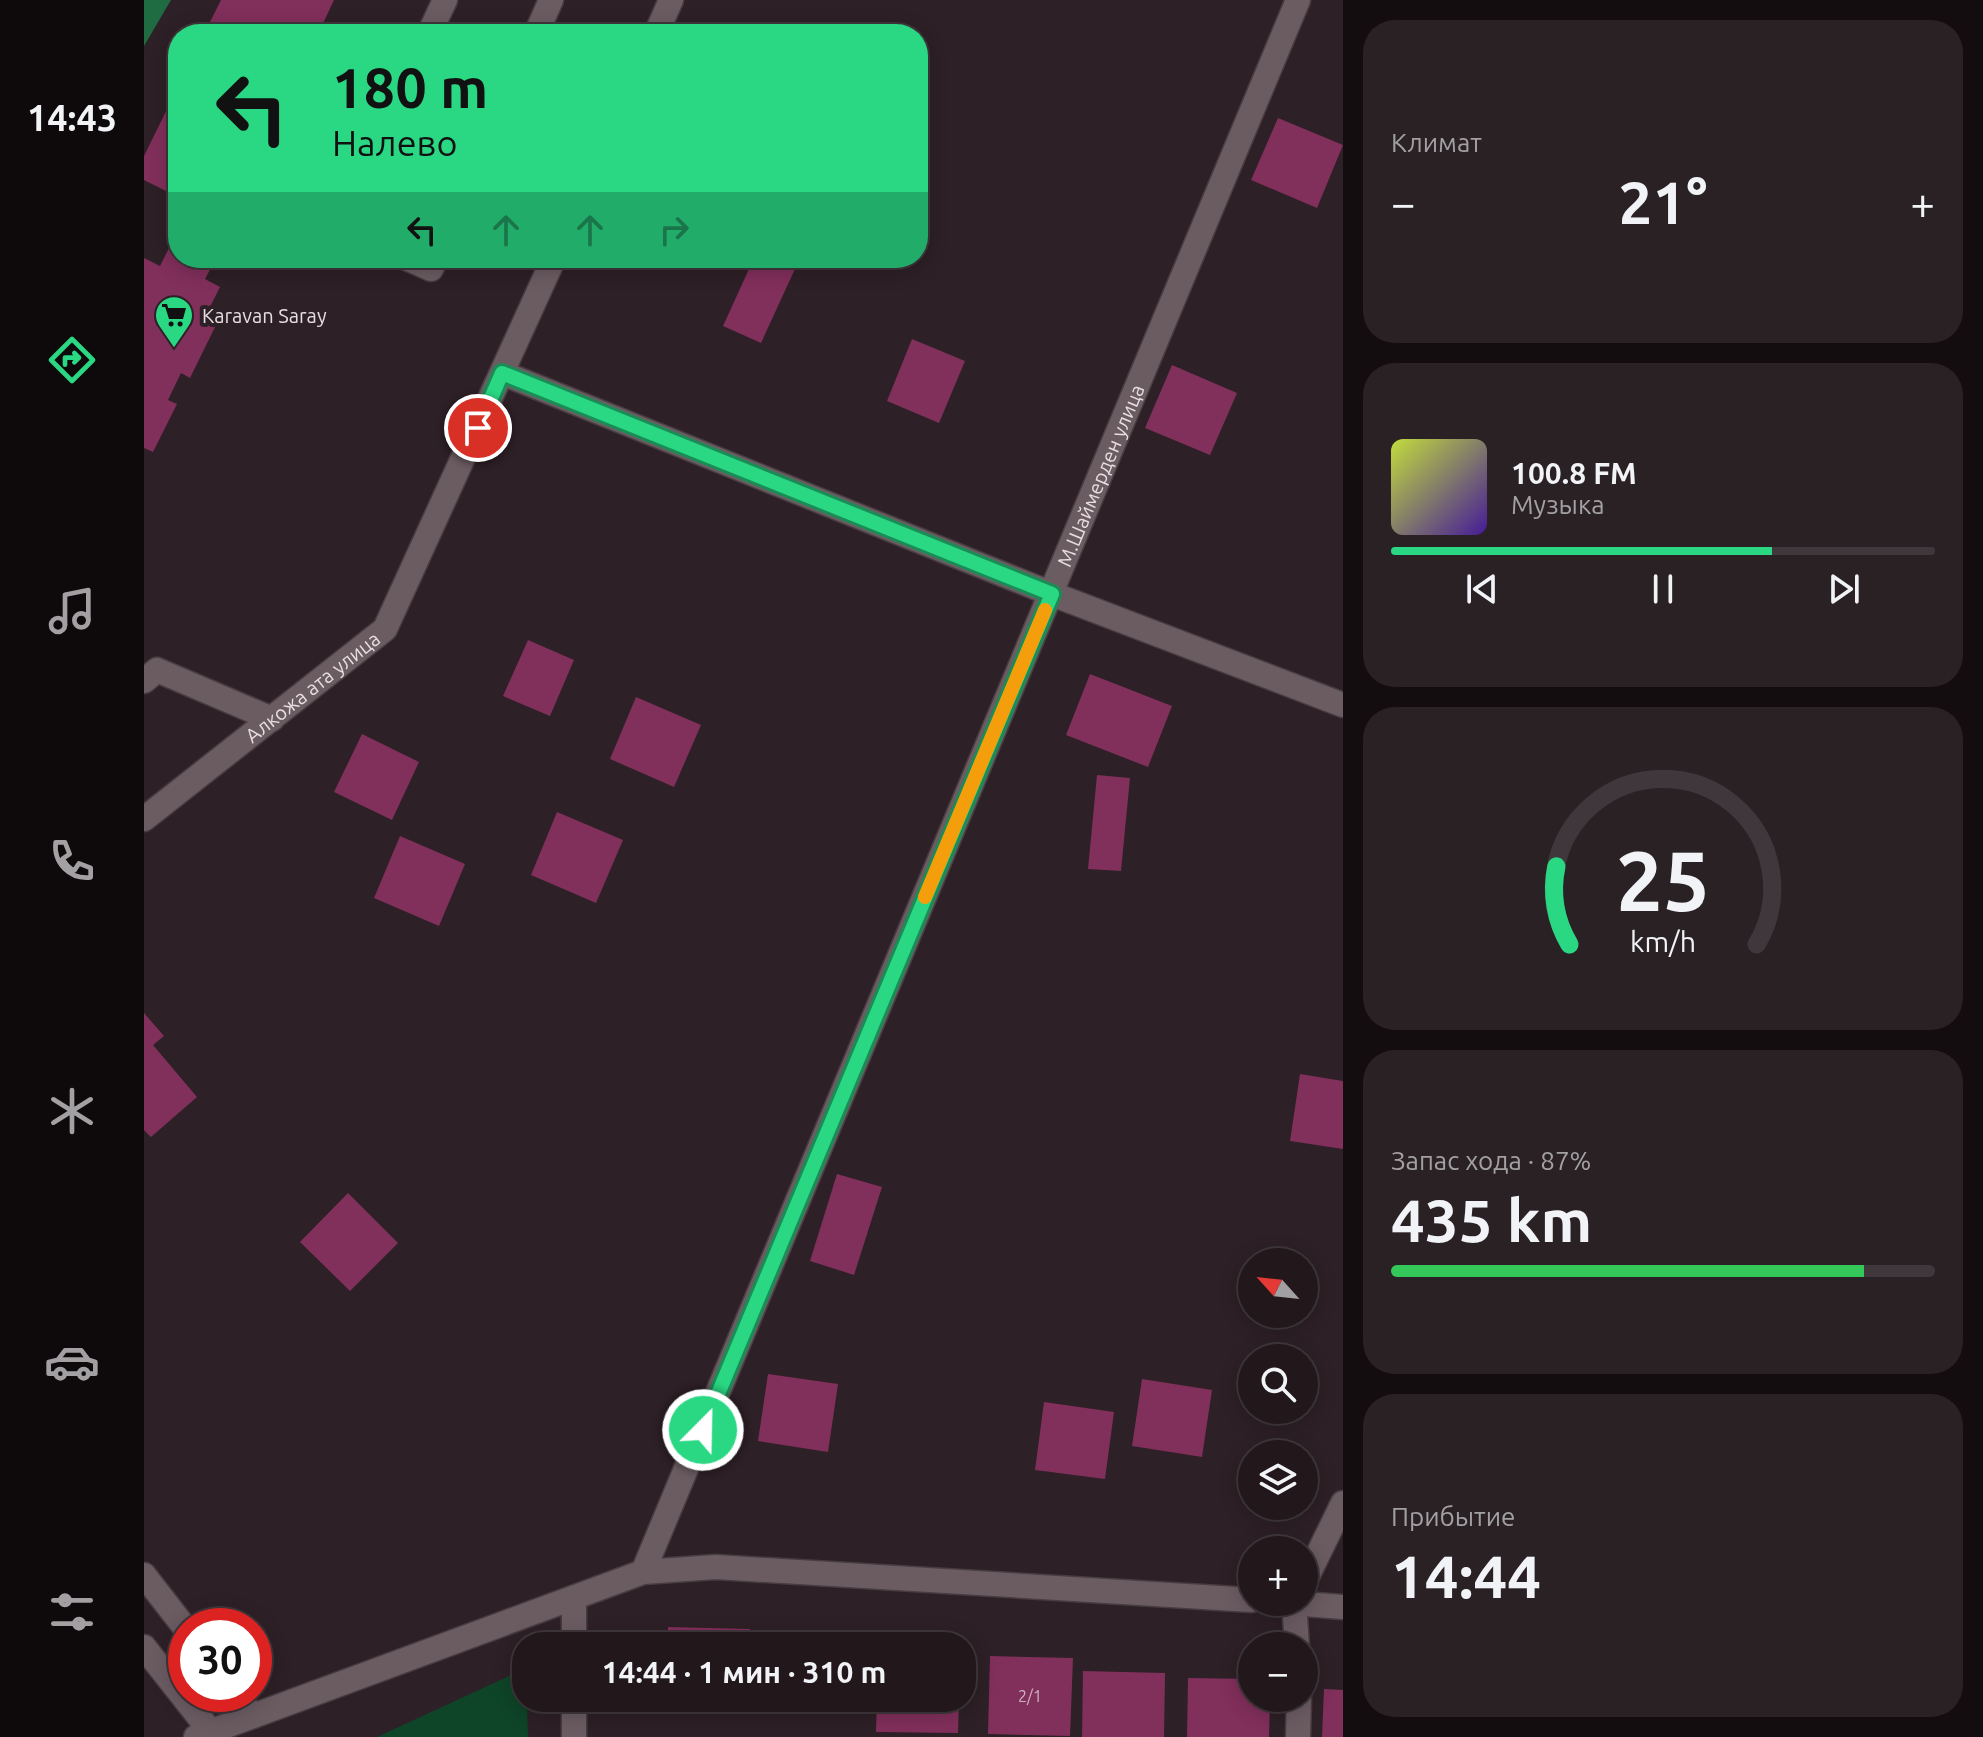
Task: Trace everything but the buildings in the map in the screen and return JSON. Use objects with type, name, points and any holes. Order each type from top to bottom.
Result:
[{"type":"street","points":[[434,24],[445,0]]},
{"type":"street","points":[[540,24],[551,0]]},
{"type":"street","points":[[660,24],[671,0]]},
{"type":"street","name":"М.Шаймерден улица","points":[[643,1572],[1298,0]]},
{"type":"street","name":"Алкожа ата улица","points":[[144,819],[385,629],[549,268]]},
{"type":"street","points":[[502,373],[1052,594],[1343,705]]},
{"type":"street","points":[[144,681],[157,670],[272,719]]},
{"type":"street","points":[[1318,1554],[1343,1503]]},
{"type":"street","points":[[144,1647],[204,1734],[643,1572],[716,1567],[1238,1599]]},
{"type":"street","points":[[144,1575],[170,1608]]},
{"type":"street","points":[[574,1598],[574,1632]]},
{"type":"street","points":[[1318,1604],[1343,1607]]},
{"type":"street","points":[[250,1712],[253,1716]]},
{"type":"street","points":[[574,1712],[574,1737]]},
{"type":"street","points":[[1298,1737],[1299,1712]]},
{"type":"shaded area","points":[[144,0],[171,0],[144,46]]},
{"type":"shaded area","points":[[512,1674],[512,1712],[527,1712],[528,1737],[377,1737]]},
{"type":"slow traffic","points":[[925,897],[1045,610]]},
{"type":"place","name":"Karavan Saray","points":[[174,349]]},
{"type":"route","points":[[478,428],[502,373],[1052,594],[703,1430]]}]
